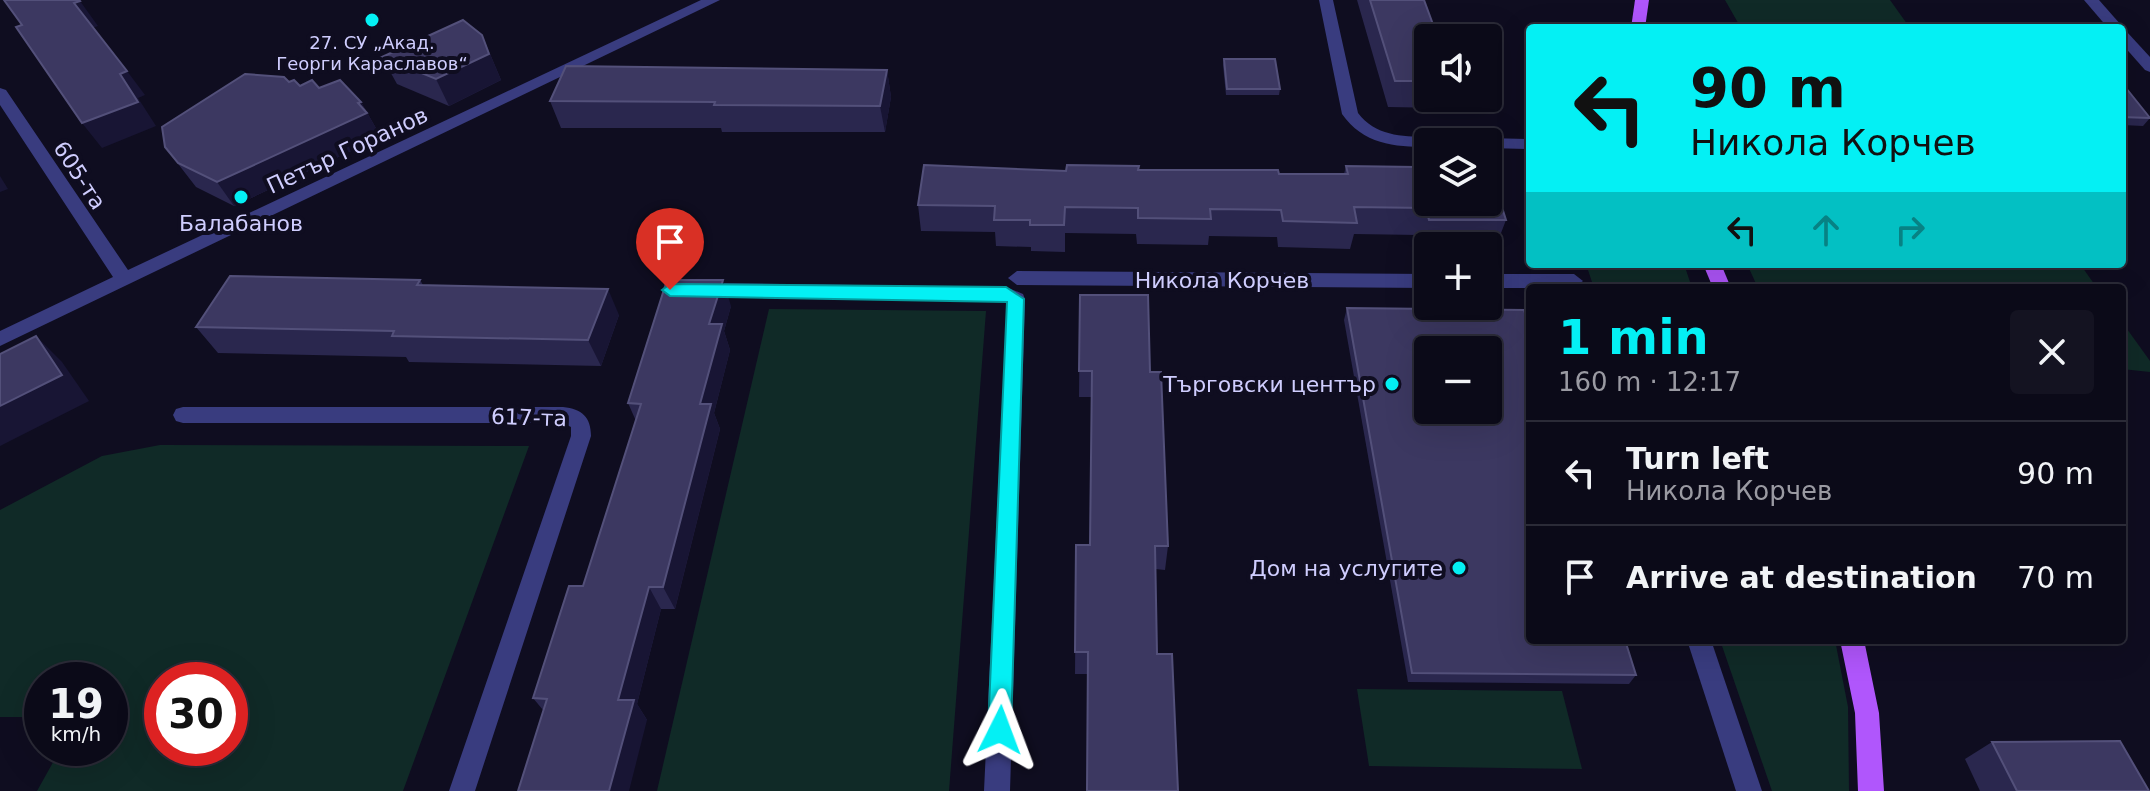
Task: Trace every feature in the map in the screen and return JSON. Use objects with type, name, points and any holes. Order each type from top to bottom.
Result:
[{"type":"main road","points":[[1635,24],[1642,0]]},
{"type":"main road","points":[[1853,644],[1867,713],[1871,791]]},
{"type":"street","name":"Петър Горанов","points":[[0,339],[713,0]]},
{"type":"street","points":[[1326,0],[1350,114],[1355,122],[1373,135],[1385,139],[1414,140]]},
{"type":"street","points":[[2091,0],[2112,24]]},
{"type":"street","points":[[2126,40],[2150,67]]},
{"type":"street","name":"605-та","points":[[0,93],[7,118],[125,280]]},
{"type":"street","points":[[1502,143],[1526,144]]},
{"type":"street","name":"Никола Корчев","points":[[1017,278],[1414,281]]},
{"type":"street","points":[[1502,281],[1573,278]]},
{"type":"street","points":[[685,290],[1006,294],[1016,299],[997,791]]},
{"type":"street","name":"617-та","points":[[183,415],[563,415],[572,416],[581,424],[581,436],[462,791]]},
{"type":"street","points":[[1700,644],[1749,791]]},
{"type":"green space","points":[[1725,0],[1890,0],[1907,24],[1739,24]]},
{"type":"green space","points":[[1587,268],[1685,268],[1691,284],[1593,284]]},
{"type":"green space","points":[[1749,268],[2083,268],[2094,284],[1756,284]]},
{"type":"green space","points":[[769,309],[986,311],[949,791],[657,791]]},
{"type":"green space","points":[[2126,328],[2150,361],[2150,372],[2126,369]]},
{"type":"green space","points":[[160,445],[529,446],[403,791],[37,791],[51,766],[128,766],[128,662],[24,662],[24,717],[0,717],[0,510],[102,456]]},
{"type":"green space","points":[[1721,644],[1836,644],[1848,707],[1849,791],[1772,791]]},
{"type":"green space","points":[[1357,689],[1562,691],[1582,769],[1369,766]]},
{"type":"building","points":[[4,0],[79,0],[74,3],[127,71],[120,74],[138,102],[82,123],[16,27],[22,25]]},
{"type":"building","points":[[1370,0],[1424,0],[1433,24],[1414,24],[1414,81],[1395,81]]},
{"type":"building","points":[[463,20],[482,35],[489,54],[436,79],[382,57]]},
{"type":"building","points":[[1224,59],[1275,59],[1280,89],[1227,89]]},
{"type":"building","points":[[566,66],[887,70],[880,106],[550,101]]},
{"type":"building","points":[[245,74],[284,77],[300,86],[312,80],[319,88],[340,80],[367,113],[217,182],[178,163],[165,147],[162,127]]},
{"type":"building","points":[[2126,88],[2150,118],[2126,117]]},
{"type":"building","points":[[924,165],[1066,171],[1067,165],[1139,166],[1138,170],[1278,170],[1279,174],[1348,174],[1346,166],[1414,167],[1414,208],[1354,207],[1357,223],[1283,221],[1281,210],[1210,209],[1211,219],[1138,218],[1138,208],[1065,207],[1064,225],[1030,225],[1030,220],[994,220],[995,206],[918,205]]},
{"type":"building","points":[[1502,207],[1506,220],[1429,220],[1428,216],[1502,216]]},
{"type":"building","points":[[230,276],[420,280],[417,285],[608,289],[588,340],[392,336],[394,331],[196,327]]},
{"type":"building","points":[[667,280],[723,280],[709,324],[722,324],[700,404],[711,404],[663,587],[649,587],[618,700],[634,700],[609,791],[518,791],[547,699],[533,698],[569,586],[583,586],[641,404],[628,403]]},
{"type":"building","points":[[1080,295],[1148,295],[1150,372],[1161,372],[1168,546],[1155,546],[1157,654],[1172,654],[1178,791],[1087,791],[1088,652],[1075,652],[1076,545],[1090,545],[1092,371],[1079,371]]},
{"type":"building","points":[[1347,308],[1414,309],[1414,320],[1502,320],[1502,310],[1524,310],[1526,644],[1626,644],[1636,675],[1412,673]]},
{"type":"building","points":[[36,336],[62,375],[0,406],[0,354]]},
{"type":"building","points":[[2120,741],[2149,791],[2017,791],[1992,742]]},
{"type":"place","name":"27. СУ „Акад. Георги Караславов“","points":[[372,20]]},
{"type":"place","name":"Балабанов","points":[[241,197]]},
{"type":"place","name":"Търговски център","points":[[1392,384]]},
{"type":"place","name":"Дом на услугите","points":[[1459,568]]},
{"type":"route","points":[[670,290],[1006,294],[1016,299],[1000,730]]}]
